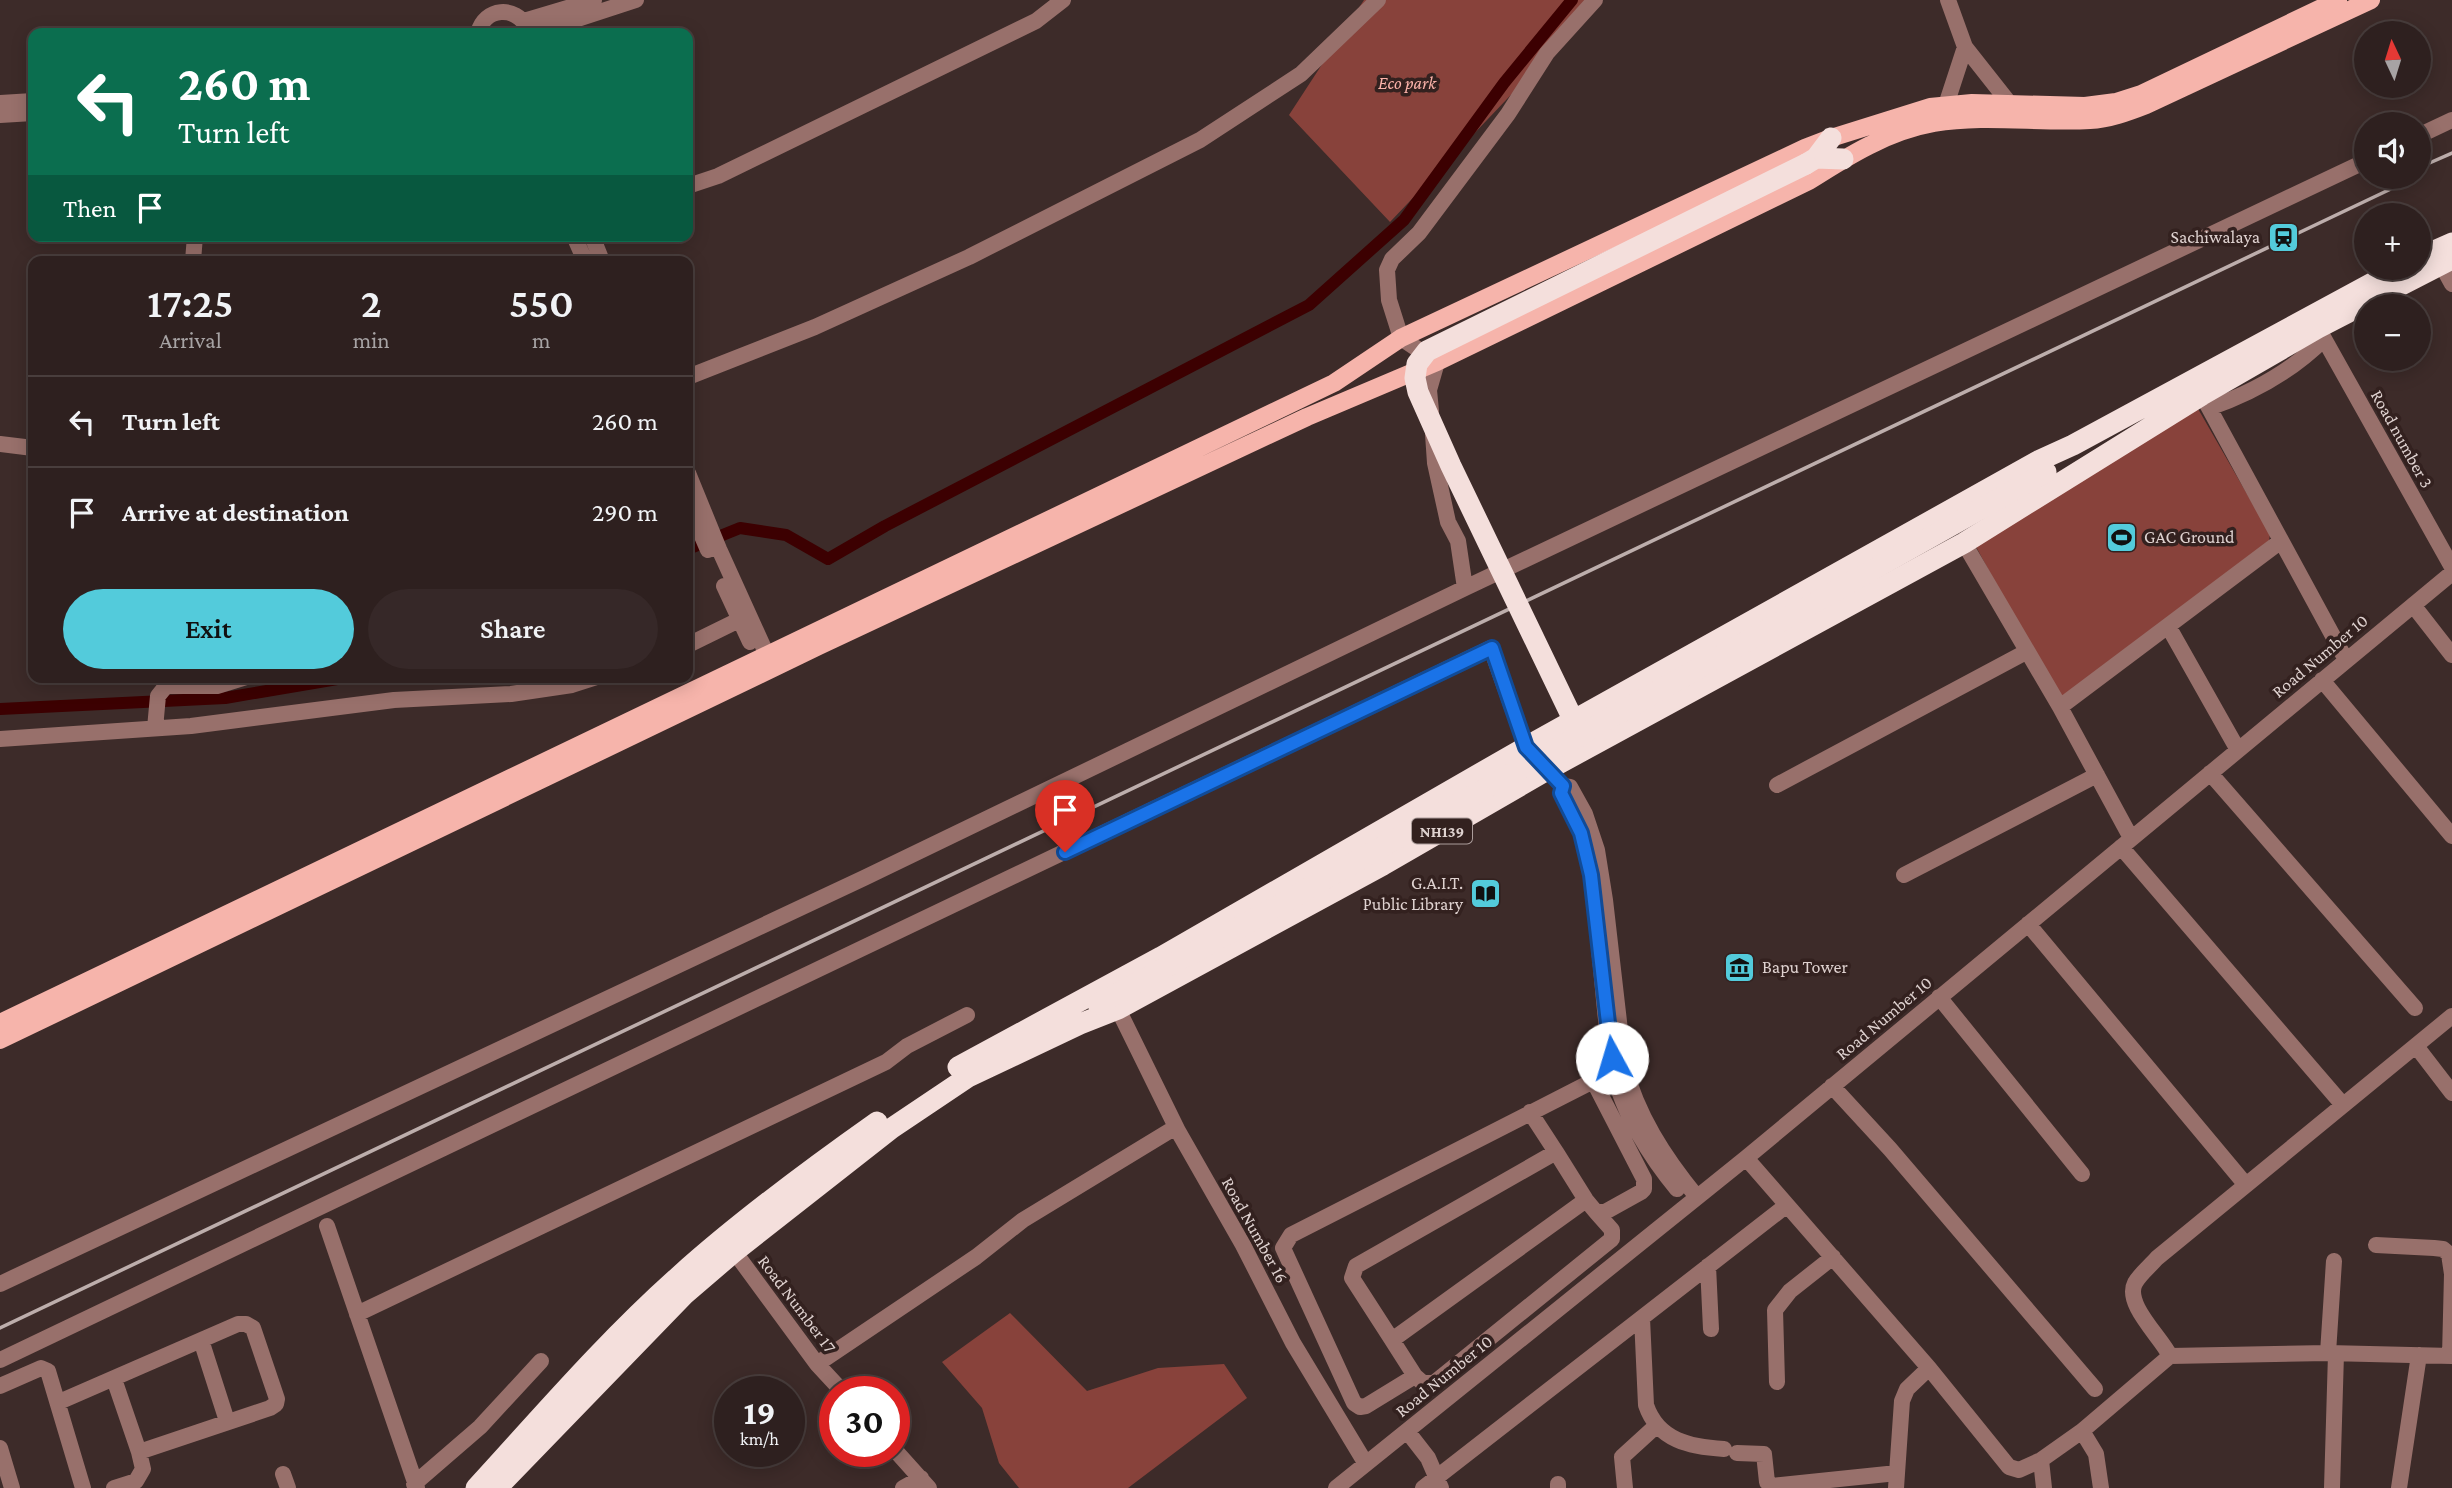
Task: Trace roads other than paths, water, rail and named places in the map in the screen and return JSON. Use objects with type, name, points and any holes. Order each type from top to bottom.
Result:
[{"type":"highway","points":[[1581,736],[1423,404],[1415,378],[1417,364],[1427,351],[1811,161],[1831,138]]},
{"type":"highway","points":[[1811,161],[1843,159]]},
{"type":"highway","points":[[2431,252],[2452,243]]},
{"type":"highway","name":"NH139","points":[[476,1488],[602,1350],[677,1277],[729,1244],[874,1124],[953,1070],[1091,1010],[1556,778],[1631,724],[1964,543],[2085,466],[2205,401],[2446,261]]},
{"type":"highway","name":"NH139","points":[[1091,1010],[1161,957],[1526,747],[2040,460],[2073,445],[2378,280]]},
{"type":"highway","points":[[1091,1010],[2051,470],[2073,445]]},
{"type":"highway","points":[[2051,470],[2085,466]]},
{"type":"highway","points":[[1616,696],[1631,724]]},
{"type":"highway","name":"NH139","points":[[497,1488],[685,1294],[729,1244]]},
{"type":"main road","points":[[0,1040],[1334,383],[1401,338],[1805,148],[1930,107],[1972,103],[2085,106],[2116,102],[2141,94],[2338,0]]},
{"type":"main road","points":[[0,1023],[765,663],[1307,417],[1437,362],[1809,181],[1843,159],[1891,135],[1935,123],[1979,120],[2092,120],[2121,114],[2146,106],[2371,0]]},
{"type":"street","points":[[480,28],[483,21],[496,12],[511,12],[526,27],[594,0]]},
{"type":"street","points":[[551,28],[636,0]]},
{"type":"street","points":[[693,184],[718,176],[1036,21],[1063,0]]},
{"type":"street","points":[[693,375],[815,327],[969,257],[1200,140],[1301,74],[1378,0]]},
{"type":"street","points":[[1465,588],[1458,541],[1448,522],[1435,463],[1429,390],[1437,362],[1401,338],[1389,300],[1387,270],[1392,259],[1419,233],[1508,114],[1547,53],[1595,0]]},
{"type":"street","points":[[1948,0],[1965,47],[2010,104]]},
{"type":"street","points":[[1947,106],[1965,47]]},
{"type":"street","points":[[0,103],[28,101]]},
{"type":"street","points":[[0,114],[28,113]]},
{"type":"street","points":[[2431,130],[2452,120]]},
{"type":"street","points":[[0,1284],[839,890],[1465,588],[2354,167]]},
{"type":"street","points":[[2446,261],[2452,284]]},
{"type":"street","name":"Road number 3","points":[[2321,334],[2452,570]]},
{"type":"street","points":[[2205,401],[2346,660]]},
{"type":"street","points":[[0,444],[28,447]]},
{"type":"street","points":[[695,517],[714,551],[765,663]]},
{"type":"street","points":[[2060,707],[2281,541]]},
{"type":"street","points":[[1964,543],[2097,775],[2126,842],[2343,1105]]},
{"type":"street","points":[[714,551],[739,620],[765,663]]},
{"type":"street","name":"Road Number 10","points":[[1336,1488],[1746,1157],[2452,570]]},
{"type":"street","points":[[2413,605],[2452,655]]},
{"type":"street","points":[[693,643],[739,620]]},
{"type":"street","points":[[2168,626],[2238,750]]},
{"type":"street","points":[[0,1360],[1492,648],[1526,747],[1556,778],[1570,787],[1585,814],[1594,840],[1597,879],[1624,1065],[1663,1164],[1693,1200]]},
{"type":"street","points":[[1777,785],[2026,652]]},
{"type":"street","points":[[2322,680],[2452,836]]},
{"type":"street","points":[[155,728],[158,702],[163,688],[168,685],[217,686],[227,683]]},
{"type":"street","points":[[0,739],[228,722],[394,700],[512,694],[577,683]]},
{"type":"street","points":[[2210,773],[2415,1008]]},
{"type":"street","points":[[1904,875],[2097,775]]},
{"type":"street","points":[[2028,924],[2246,1185]]},
{"type":"street","points":[[1939,997],[2082,1174]]},
{"type":"street","name":"Road Number 16","points":[[1091,1010],[1175,1127],[1242,1245],[1293,1343],[1366,1464]]},
{"type":"street","points":[[357,1314],[887,1062],[907,1046],[967,1015]]},
{"type":"street","points":[[2170,1356],[2138,1310],[2132,1296],[2134,1284],[2157,1258],[2452,1016]]},
{"type":"street","points":[[2416,1046],[2452,1093]]},
{"type":"street","points":[[1415,1376],[1366,1406],[1360,1407],[1354,1403],[1283,1248],[1291,1235],[1586,1083],[1595,1084],[1644,1179],[1644,1189],[1641,1192],[1605,1212],[1591,1206]]},
{"type":"street","points":[[1832,1086],[1891,1149],[2095,1390]]},
{"type":"street","points":[[1530,1112],[1556,1152],[1591,1206],[1612,1230],[1612,1239],[1434,1383],[1423,1383],[1415,1376],[1352,1278],[1356,1266],[1556,1152]]},
{"type":"street","points":[[817,1364],[976,1257],[1023,1220],[1175,1127]]},
{"type":"street","points":[[1746,1157],[2014,1470],[2025,1469],[2041,1460],[2082,1431],[2170,1356],[2332,1353],[2451,1356],[2452,1274],[2449,1254],[2443,1249],[2376,1245]]},
{"type":"street","points":[[1644,1179],[1663,1164]]},
{"type":"street","points":[[1423,1488],[1439,1482],[1787,1205]]},
{"type":"street","points":[[1392,1340],[1591,1206]]},
{"type":"street","points":[[327,1226],[415,1486],[481,1427],[541,1361]]},
{"type":"street","name":"Road Number 17","points":[[729,1244],[828,1376]]},
{"type":"street","points":[[1777,1382],[1775,1310],[1790,1291],[1833,1257]]},
{"type":"street","points":[[2332,1488],[2334,1261]]},
{"type":"street","points":[[1708,1266],[1711,1329]]},
{"type":"street","points":[[1642,1318],[1646,1405],[1656,1426],[1678,1442],[1764,1454],[1768,1485],[1786,1487],[1896,1481],[1902,1401],[1907,1389],[1929,1368]]},
{"type":"street","points":[[59,1402],[238,1324],[253,1328],[277,1399],[276,1404],[139,1452]]},
{"type":"street","points":[[201,1340],[227,1421]]},
{"type":"street","points":[[2399,1488],[2420,1355]]},
{"type":"street","points":[[0,1386],[45,1368],[59,1402],[83,1488]]},
{"type":"street","points":[[114,1379],[143,1469],[136,1481],[114,1488]]},
{"type":"street","points":[[1625,1488],[1622,1457],[1656,1426]]},
{"type":"street","points":[[1407,1431],[1428,1458],[1439,1482]]},
{"type":"street","points":[[2082,1431],[2096,1454],[2101,1488]]},
{"type":"street","points":[[0,1448],[12,1488]]},
{"type":"street","points":[[2041,1460],[2044,1488]]},
{"type":"street","points":[[903,1488],[925,1483],[910,1467]]},
{"type":"waterway","points":[[693,547],[740,528],[786,535],[828,559],[885,526],[1309,305],[1404,220],[1504,83],[1572,0]]},
{"type":"waterway","points":[[0,709],[225,698],[314,683]]},
{"type":"railway","points":[[2431,162],[2452,153]]},
{"type":"railway","points":[[0,1328],[2391,189]]},
{"type":"place","name":"Sachiwalaya","points":[[2283,237]]},
{"type":"place","name":"GAC Ground","points":[[2121,537]]},
{"type":"place","name":"G.A.I.T. Public Library","points":[[1486,893]]},
{"type":"place","name":"Bapu Tower","points":[[1739,967]]},
{"type":"park label","name":"Eco park","points":[[1407,83]]}]
